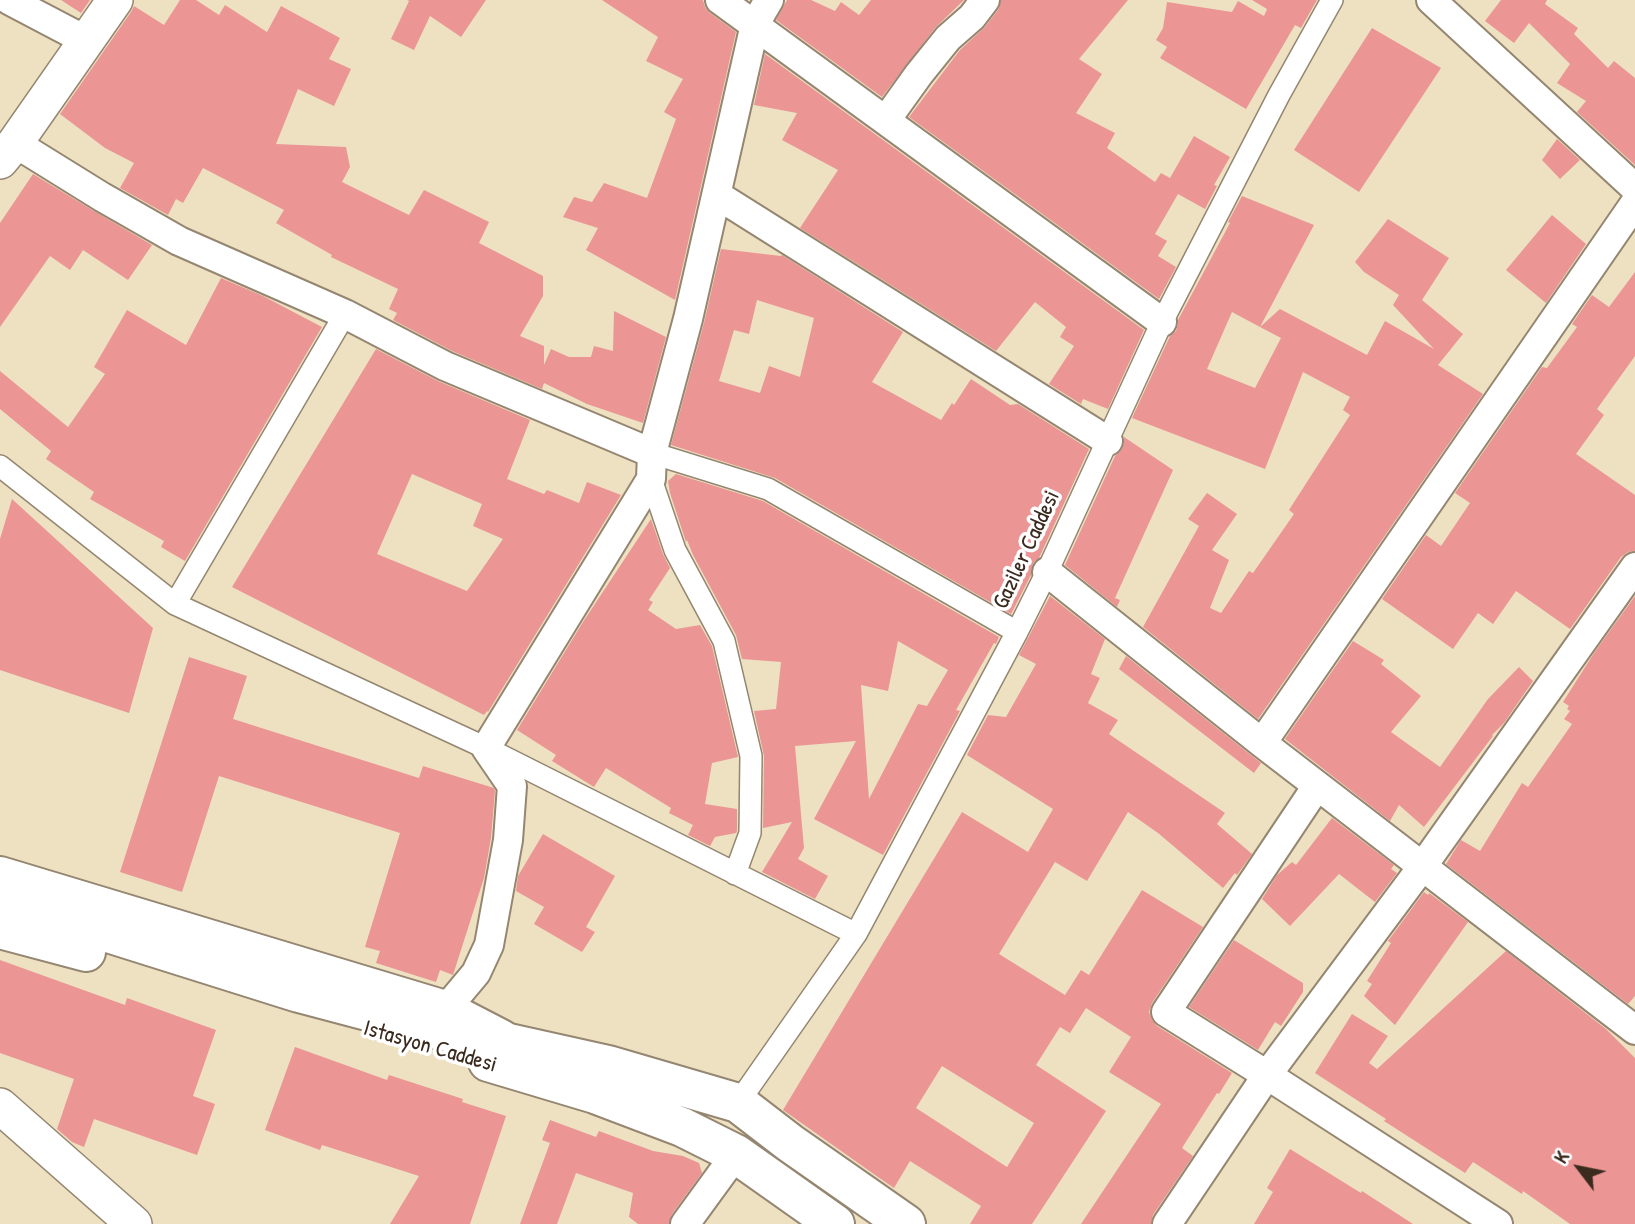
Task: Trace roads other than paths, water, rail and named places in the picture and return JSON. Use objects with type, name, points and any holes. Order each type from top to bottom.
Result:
[{"type":"main road","points":[[0,876],[445,1010],[509,1043]]},
{"type":"main road","points":[[0,899],[299,993],[450,1033],[608,1065],[738,1104],[906,1224]]},
{"type":"main road","name":"Istasyon Caddesi","points":[[0,929],[595,1094],[682,1127],[736,1154],[835,1224]]},
{"type":"street","points":[[9,0],[87,41]]},
{"type":"street","points":[[115,0],[8,152],[179,241],[345,314],[445,366],[652,466],[768,489],[1017,632]]},
{"type":"street","points":[[720,0],[1162,323]]},
{"type":"street","points":[[486,748],[652,466],[755,24],[769,0]]},
{"type":"street","points":[[887,120],[940,47],[972,17],[985,0]]},
{"type":"street","name":"Gaziler Caddesi","points":[[738,1104],[856,934],[1017,632],[1162,323],[1273,107],[1332,0]]},
{"type":"street","points":[[1431,0],[1635,188]]},
{"type":"street","points":[[717,195],[1108,441]]},
{"type":"street","points":[[1262,743],[1635,203]]},
{"type":"street","points":[[175,604],[345,314]]},
{"type":"street","points":[[0,466],[175,604],[486,748],[856,934]]},
{"type":"street","points":[[652,466],[675,550],[724,641],[751,756],[750,833],[735,874]]},
{"type":"street","points":[[1167,1224],[1268,1075],[1422,867],[1635,567]]},
{"type":"street","points":[[1047,572],[1317,786],[1635,1030]]},
{"type":"street","points":[[445,1010],[476,973],[489,945],[508,840],[512,786],[486,748]]},
{"type":"street","points":[[1317,786],[1166,1012],[1497,1224]]},
{"type":"street","points":[[0,1106],[134,1224]]},
{"type":"street","points":[[685,1224],[736,1154]]}]
